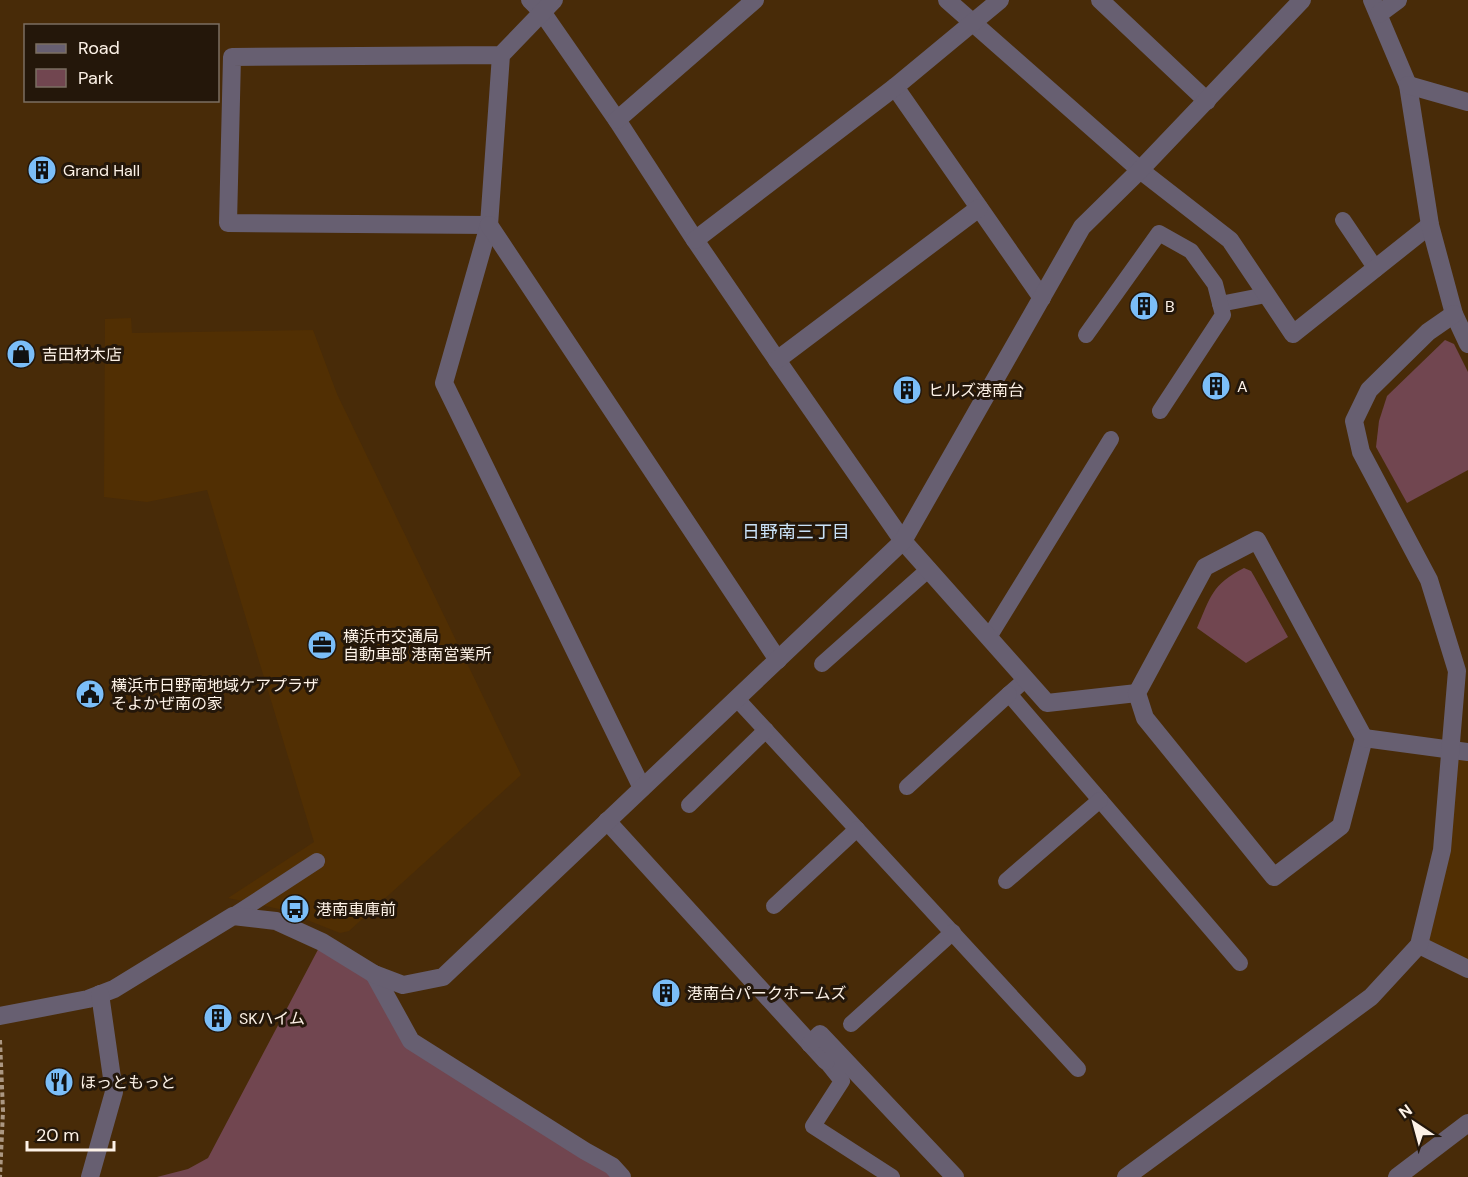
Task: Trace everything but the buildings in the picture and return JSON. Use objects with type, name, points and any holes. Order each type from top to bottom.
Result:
[{"type":"street","points":[[617,120],[755,0]]},
{"type":"street","points":[[947,0],[1140,170],[1230,240],[1293,334],[1430,225]]},
{"type":"street","points":[[695,240],[895,87],[1000,0]]},
{"type":"street","points":[[1100,0],[1207,101]]},
{"type":"street","points":[[0,1016],[88,999],[114,989],[233,916],[276,921],[322,942],[374,974],[403,984],[443,977],[903,541],[1082,227],[1207,101],[1302,0]]},
{"type":"street","points":[[1398,0],[1375,7],[1408,85],[1430,225],[1454,314],[1468,344]]},
{"type":"street","points":[[642,788],[444,383],[489,225],[501,55],[542,4],[695,240],[903,541],[1047,703],[1137,693]]},
{"type":"street","points":[[489,225],[228,223],[232,57],[501,55]]},
{"type":"street","points":[[1408,85],[1468,102]]},
{"type":"street","points":[[895,87],[1042,298]]},
{"type":"street","points":[[777,360],[979,208]]},
{"type":"street","points":[[489,225],[778,660]]},
{"type":"street","points":[[1126,1177],[1371,997],[1419,945],[1442,850],[1459,751],[1457,671],[1429,580],[1361,452],[1354,421],[1370,390],[1428,332],[1454,314]]},
{"type":"street","points":[[1257,540],[1365,738],[1341,826],[1274,876],[1145,718],[1137,693],[1205,567],[1257,540]]},
{"type":"street","points":[[1365,738],[1459,751]]},
{"type":"street","points":[[607,821],[826,1062]]},
{"type":"street","points":[[1419,945],[1468,969]]},
{"type":"street","points":[[374,974],[411,1041],[612,1166],[622,1177]]},
{"type":"street","points":[[90,1177],[114,1092],[100,994]]},
{"type":"street","points":[[810,1044],[820,1034],[955,1177]]},
{"type":"street","points":[[1397,1177],[1468,1124]]},
{"type":"lane","points":[[1342,220],[1377,268]]},
{"type":"lane","points":[[1086,335],[1159,233],[1191,251],[1215,284],[1223,315],[1160,411]]},
{"type":"lane","points":[[1220,304],[1266,295]]},
{"type":"lane","points":[[989,637],[1112,439]]},
{"type":"lane","points":[[822,664],[929,569]]},
{"type":"lane","points":[[907,787],[1026,679]]},
{"type":"lane","points":[[1009,694],[1240,963]]},
{"type":"lane","points":[[737,699],[1078,1069]]},
{"type":"lane","points":[[689,805],[766,730]]},
{"type":"lane","points":[[1006,881],[1100,800]]},
{"type":"lane","points":[[774,906],[857,829]]},
{"type":"lane","points":[[233,916],[317,861]]},
{"type":"lane","points":[[850,1024],[953,932]]},
{"type":"lane","points":[[826,1062],[842,1081],[813,1126],[892,1177]]},
{"type":"path","points":[[0,1040],[3,1111],[0,1177]]},
{"type":"shaded area","points":[[131,318],[132,333],[313,330],[337,394],[521,775],[349,931],[340,933],[279,909],[228,898],[314,842],[207,490],[147,502],[104,497],[105,319]]},
{"type":"shaded area","points":[[1450,750],[1468,752],[1468,968],[1419,945]]},
{"type":"green space","points":[[1445,340],[1454,344],[1468,372],[1468,470],[1407,503],[1376,447],[1379,421],[1387,396]]},
{"type":"green space","points":[[1244,568],[1251,571],[1288,637],[1246,663],[1197,628],[1218,586]]},
{"type":"green space","points":[[322,942],[374,974],[411,1041],[622,1177],[157,1177],[188,1169],[208,1158]]},
{"type":"place","name":"Grand Hall","points":[[42,170]]},
{"type":"place","name":"B","points":[[1144,306]]},
{"type":"place","name":"吉田材木店","points":[[21,354]]},
{"type":"place","name":"A","points":[[1216,386]]},
{"type":"place","name":"ヒルズ港南台","points":[[907,390]]},
{"type":"place","name":"横浜市交通局 自動車部 港南営業所","points":[[322,645]]},
{"type":"place","name":"横浜市日野南地域ケアプラザ そよかぜ南の家","points":[[90,694]]},
{"type":"place","name":"港南車庫前","points":[[295,909]]},
{"type":"place","name":"港南台パークホームズ","points":[[666,993]]},
{"type":"place","name":"SKハイム","points":[[218,1018]]},
{"type":"place","name":"ほっともっと","points":[[59,1082]]},
{"type":"district","name":"日野南三丁目","points":[[796,532]]}]
